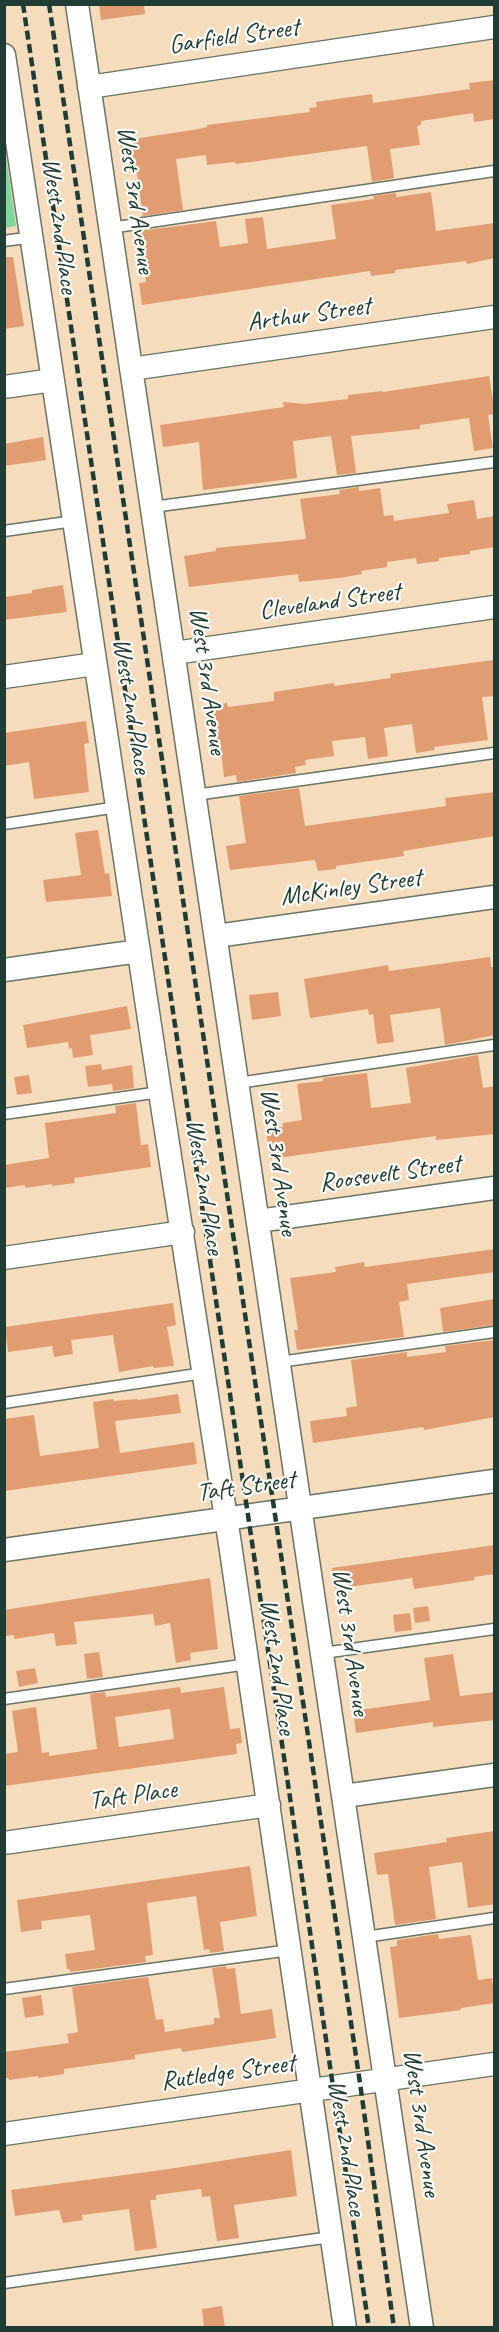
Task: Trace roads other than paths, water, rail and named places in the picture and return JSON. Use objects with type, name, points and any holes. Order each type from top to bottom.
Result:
[{"type":"street","name":"West 3rd Avenue","points":[[77,4],[422,2328]]},
{"type":"street","name":"Garfield Street","points":[[89,87],[495,27]]},
{"type":"street","name":"West 2nd Place","points":[[4,55],[248,1664],[345,2328]]},
{"type":"street","name":"Arthur Street","points":[[131,369],[495,317]]},
{"type":"street","points":[[4,387],[53,380]]},
{"type":"street","name":"Cleveland Street","points":[[174,653],[495,608]]},
{"type":"street","points":[[4,677],[96,664]]},
{"type":"street","name":"McKinley Street","points":[[216,936],[495,897]]},
{"type":"street","points":[[4,970],[139,951]]},
{"type":"street","name":"Roosevelt Street","points":[[258,1221],[495,1188]]},
{"type":"street","points":[[4,1258],[183,1232]]},
{"type":"street","name":"Taft Street","points":[[4,1550],[495,1481]]},
{"type":"street","points":[[344,1796],[495,1775]]},
{"type":"street","name":"Taft Place","points":[[4,1843],[269,1805]]},
{"type":"street","name":"Rutledge Street","points":[[4,2134],[495,2064]]},
{"type":"lane","points":[[110,228],[495,171]]},
{"type":"lane","points":[[4,241],[32,237]]},
{"type":"lane","points":[[152,507],[495,462]]},
{"type":"lane","points":[[4,531],[74,521]]},
{"type":"lane","points":[[195,795],[495,753]]},
{"type":"lane","points":[[4,824],[118,807]]},
{"type":"lane","points":[[238,1083],[495,1045]]},
{"type":"lane","points":[[4,1114],[160,1092]]},
{"type":"lane","points":[[279,1362],[495,1332]]},
{"type":"lane","points":[[4,1403],[204,1373]]},
{"type":"lane","points":[[323,1653],[495,1629]]},
{"type":"lane","points":[[4,1699],[248,1664]]},
{"type":"lane","points":[[365,1937],[495,1918]]},
{"type":"lane","points":[[4,1989],[290,1950]]},
{"type":"lane","points":[[4,2283],[331,2237]]},
{"type":"railway","points":[[23,4],[369,2328]]},
{"type":"railway","points":[[49,4],[360,2083],[394,2328]]}]
